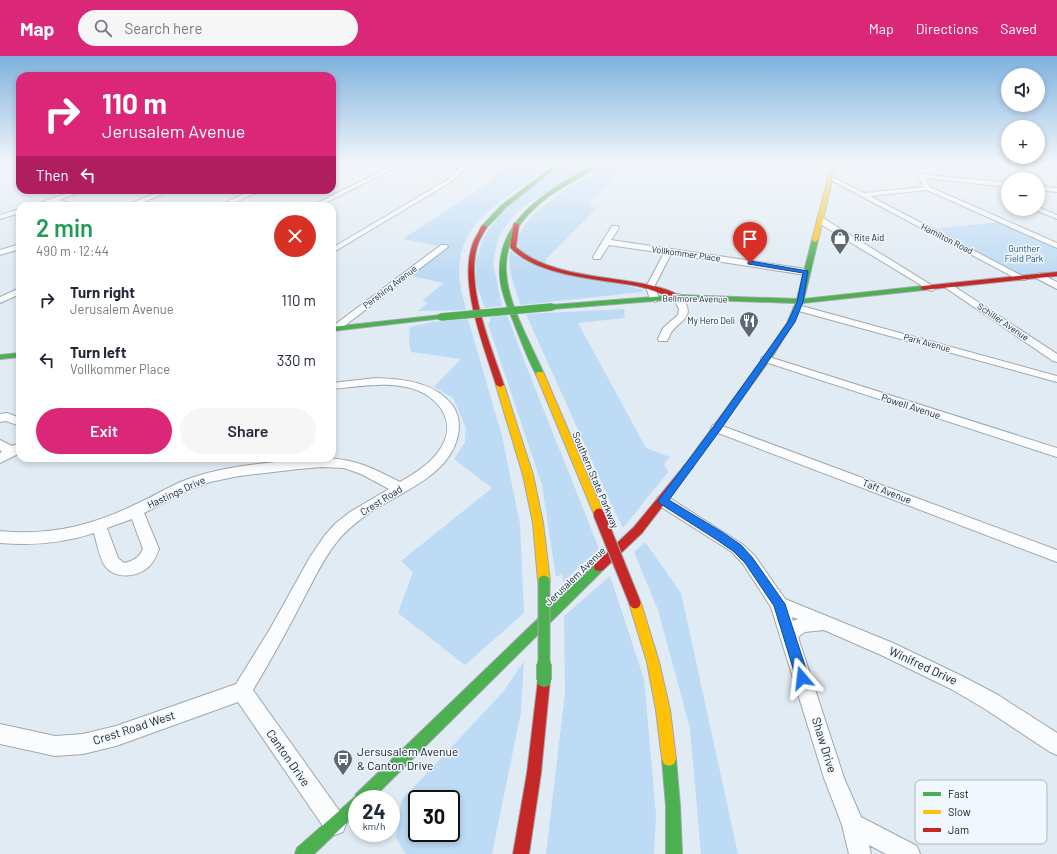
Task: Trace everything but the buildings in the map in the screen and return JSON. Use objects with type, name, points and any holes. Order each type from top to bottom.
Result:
[{"type":"main road","points":[[510,200],[492,216],[482,229],[473,247],[470,265],[471,289],[528,475],[538,523],[544,581],[544,680],[534,773],[521,854]]},
{"type":"main road","name":"Southern State Parkway","points":[[541,200],[534,205],[516,223],[502,249],[502,272],[505,286],[635,603],[652,661],[664,722],[670,766],[674,854]]},
{"type":"main road","name":"Jerusalem Avenue","points":[[370,790],[638,530],[663,501],[718,428],[791,322],[799,305],[825,200]]},
{"type":"main road","points":[[516,223],[513,247],[519,255],[530,261],[546,267],[650,287],[678,297]]},
{"type":"main road","name":"Bellmore Avenue","points":[[336,328],[552,307],[678,297],[799,305],[1057,274]]},
{"type":"main road","points":[[302,854],[348,811]]},
{"type":"street","points":[[46,202],[51,200]]},
{"type":"street","points":[[336,249],[416,200]]},
{"type":"street","name":"Hamilton Road","points":[[872,200],[1022,278]]},
{"type":"street","points":[[955,200],[1057,246]]},
{"type":"street","points":[[0,217],[16,212]]},
{"type":"street","points":[[1045,212],[1057,217]]},
{"type":"street","points":[[820,220],[932,288]]},
{"type":"street","points":[[597,257],[615,228]]},
{"type":"street","name":"Vollkommer Place","points":[[607,242],[806,272]]},
{"type":"street","points":[[0,253],[16,247]]},
{"type":"street","name":"Pershing Avenue","points":[[336,327],[444,247]]},
{"type":"street","points":[[655,299],[650,287],[669,251]]},
{"type":"street","points":[[1039,276],[1057,286]]},
{"type":"street","name":"Schiller Avenue","points":[[949,286],[1057,359]]},
{"type":"street","points":[[0,300],[16,293]]},
{"type":"street","points":[[663,340],[667,330],[683,316],[684,309],[678,297]]},
{"type":"street","name":"Park Avenue","points":[[799,305],[1057,379]]},
{"type":"street","name":"Powell Avenue","points":[[766,359],[1057,453]]},
{"type":"street","name":"Crest Road","points":[[242,691],[263,658],[318,556],[331,538],[354,516],[425,472],[438,461],[445,452],[450,441],[453,428],[452,418],[448,408],[434,395],[419,388],[404,384],[383,382],[337,385]]},
{"type":"street","points":[[0,418],[7,417],[16,420]]},
{"type":"street","name":"Taft Avenue","points":[[718,428],[1057,556]]},
{"type":"street","points":[[0,444],[10,453]]},
{"type":"street","name":"Hastings Drive","points":[[0,537],[19,539],[63,535],[99,525],[210,477],[240,471],[314,463],[343,464],[372,472],[399,488]]},
{"type":"street","name":"Shaw Drive","points":[[663,501],[737,548],[749,560],[779,604],[834,778],[852,825],[860,854]]},
{"type":"street","points":[[99,525],[111,562],[123,570],[130,569],[146,560],[151,549],[136,510]]},
{"type":"street","name":"Winifred Drive","points":[[779,604],[870,641],[950,678],[991,701],[1057,745]]},
{"type":"street","points":[[789,635],[794,630],[806,624],[831,625]]},
{"type":"street","name":"Crest Road West","points":[[0,734],[27,742],[54,746],[83,744],[116,736],[242,691]]},
{"type":"street","name":"Canton Drive","points":[[242,691],[335,824]]},
{"type":"street","points":[[852,825],[908,854]]},
{"type":"green space","points":[[462,200],[502,200],[475,226],[465,241],[460,260],[460,283],[466,310],[418,311],[428,303],[422,301],[444,283],[407,275],[444,247],[403,239]]},
{"type":"green space","points":[[516,200],[534,200],[513,216],[498,238],[493,263],[502,306],[485,308],[476,284],[476,261],[483,238],[499,216]]},
{"type":"green space","points":[[550,200],[592,200],[590,204],[595,209],[545,260],[546,262],[544,264],[519,251],[518,238],[525,225]]},
{"type":"green space","name":"Gunther Field Park","points":[[998,222],[1057,248],[1057,272],[1023,276],[932,229]]},
{"type":"green space","points":[[510,251],[517,256],[643,290],[642,292],[521,305],[511,272],[509,258]]},
{"type":"green space","points":[[624,309],[625,318],[578,323],[646,448],[670,457],[664,464],[668,472],[623,528],[526,314]]},
{"type":"green space","points":[[507,315],[599,549],[563,582],[562,574],[556,577],[542,485],[488,324],[490,323],[490,317]]},
{"type":"green space","points":[[468,319],[502,436],[520,524],[524,613],[465,665],[398,613],[413,572],[401,561],[492,488],[454,459],[465,442],[466,428],[453,398],[434,387],[461,359],[411,352],[409,340],[410,327],[433,322]]},
{"type":"green space","points":[[645,542],[681,593],[738,854],[701,854],[690,728],[658,610],[634,552]]},
{"type":"green space","points":[[610,576],[644,679],[656,815],[654,854],[546,854],[565,693],[564,616]]},
{"type":"green space","points":[[524,661],[521,712],[492,854],[406,854],[398,842],[400,842],[401,801],[408,794],[408,842],[460,842],[460,790],[411,790],[503,692]]},
{"type":"traffic: fast","points":[[484,227],[512,200]]},
{"type":"traffic: fast","points":[[540,200],[532,207],[519,222],[508,238],[503,256],[503,277],[505,288],[518,326],[540,374]]},
{"type":"traffic: fast","points":[[688,467],[770,354],[790,323],[800,301],[815,240]]},
{"type":"traffic: fast","points":[[552,307],[678,297],[800,301],[923,288]]},
{"type":"traffic: fast","points":[[441,317],[552,307]]},
{"type":"traffic: fast","points":[[336,329],[441,317]]},
{"type":"traffic: fast","points":[[0,357],[16,355]]},
{"type":"traffic: fast","points":[[370,790],[599,567]]},
{"type":"traffic: fast","points":[[544,581],[544,680]]},
{"type":"traffic: fast","points":[[669,759],[673,806],[674,854]]},
{"type":"traffic: fast","points":[[303,854],[348,812]]},
{"type":"traffic: slow","points":[[815,240],[825,200]]},
{"type":"traffic: slow","points":[[540,374],[599,514]]},
{"type":"traffic: slow","points":[[500,385],[528,475],[538,523],[544,581]]},
{"type":"traffic: slow","points":[[635,603],[653,662],[663,710],[669,759]]},
{"type":"traffic: jam","points":[[516,224],[513,247],[522,256],[537,263],[575,274],[653,288],[678,297]]},
{"type":"traffic: jam","points":[[484,227],[475,244],[472,263],[472,283],[481,327],[500,385]]},
{"type":"traffic: jam","points":[[923,288],[1057,274]]},
{"type":"traffic: jam","points":[[599,567],[638,530],[688,467]]},
{"type":"traffic: jam","points":[[599,514],[635,603]]},
{"type":"traffic: jam","points":[[521,854],[534,773],[544,680]]},
{"type":"place","name":"Rite Aid","points":[[840,255]]},
{"type":"place","name":"My Hero Deli","points":[[749,338]]},
{"type":"place","name":"Jersusalem Avenue & Canton Drive","points":[[343,776]]},
{"type":"route","points":[[750,263],[806,272],[800,302],[791,322],[773,349],[718,428],[663,501],[737,548],[749,560],[779,604],[802,678]]}]
